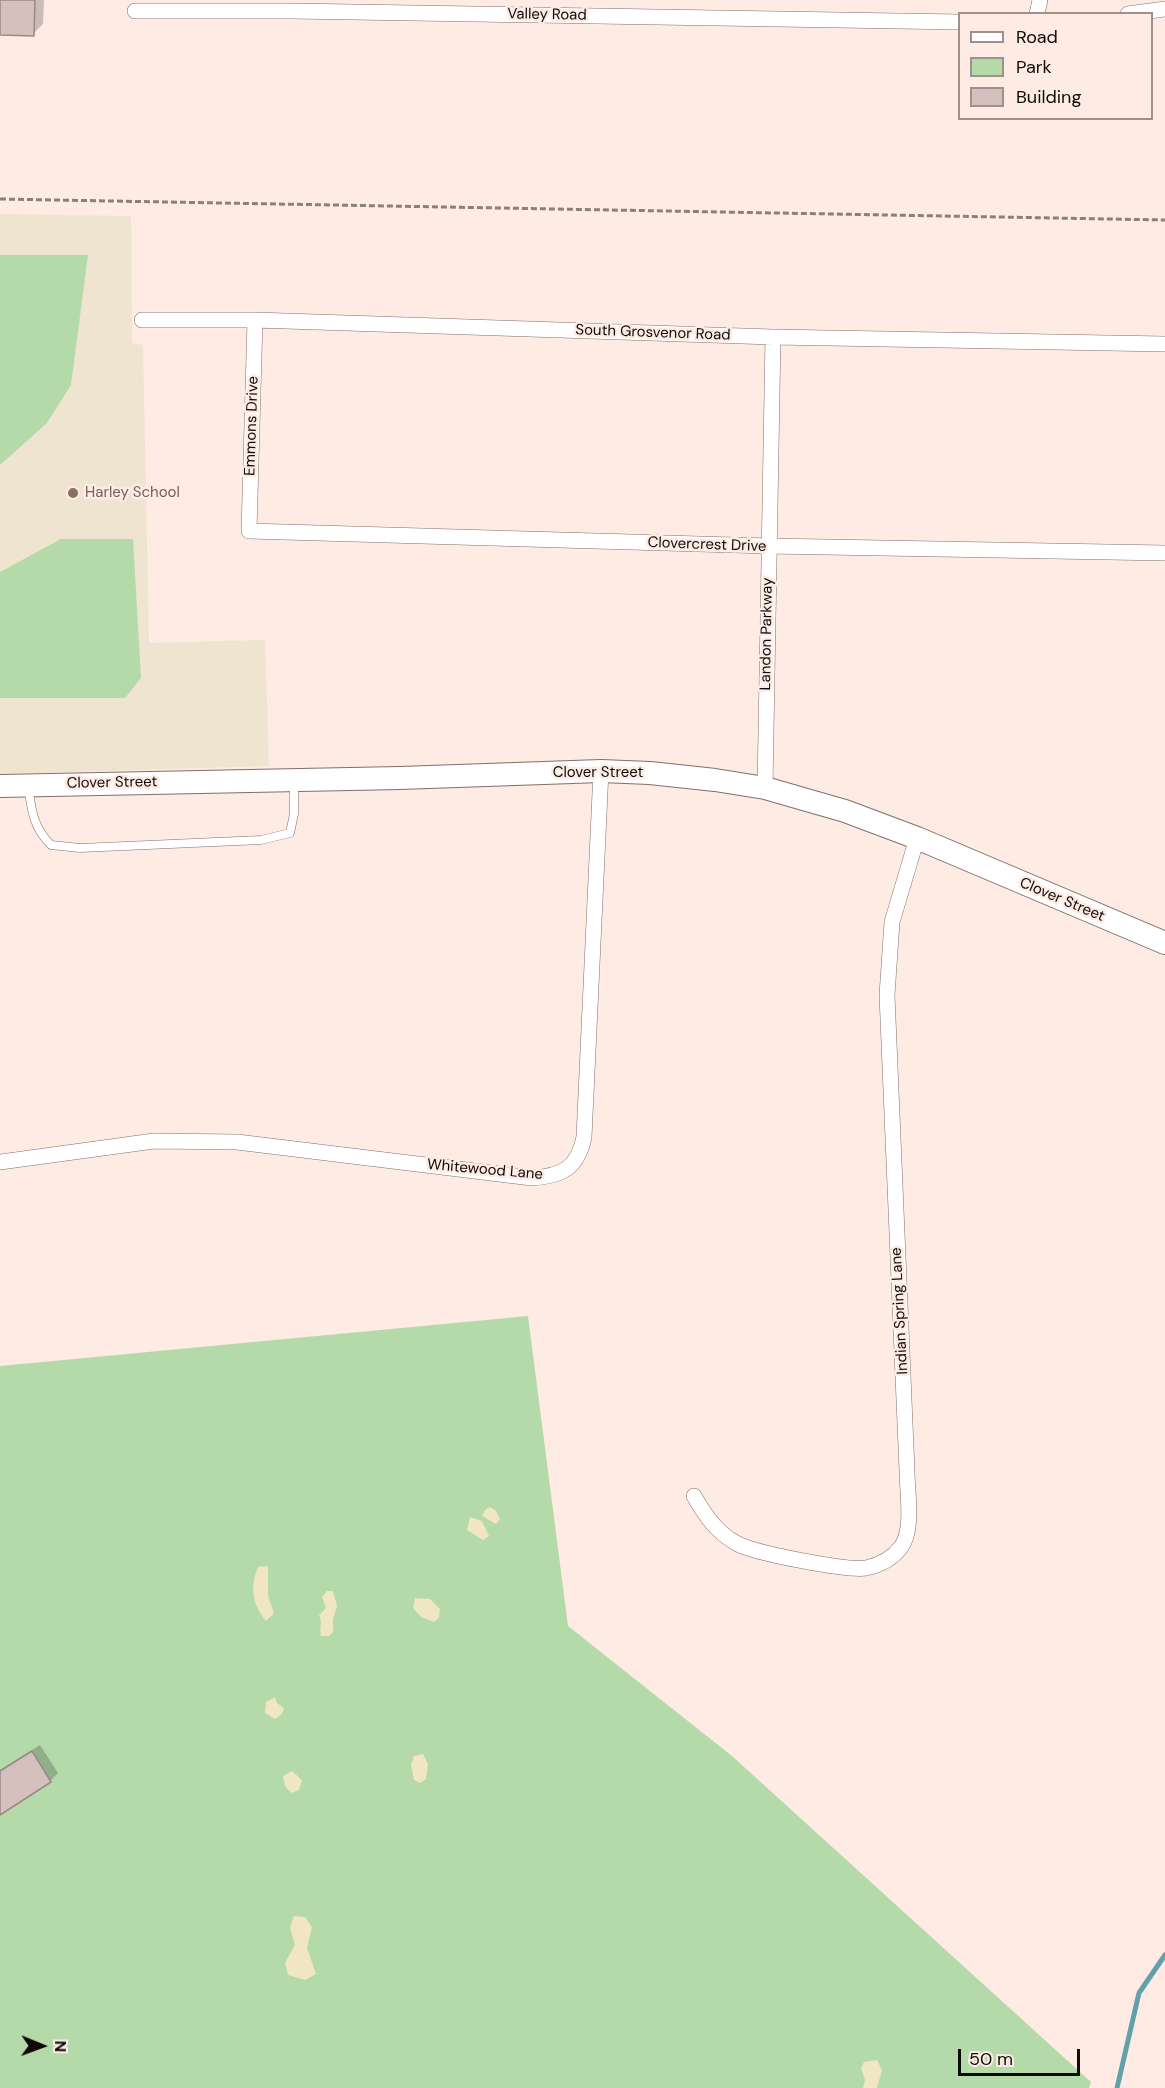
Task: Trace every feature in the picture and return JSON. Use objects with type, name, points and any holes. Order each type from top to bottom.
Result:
[{"type":"main road","name":"Clover Street","points":[[0,786],[601,771],[650,773],[715,780],[765,788],[845,811],[916,838],[1165,943]]},
{"type":"street","name":"Valley Road","points":[[135,10],[292,5],[958,22]]},
{"type":"street","points":[[1136,12],[1162,6]]},
{"type":"street","name":"South Grosvenor Road","points":[[142,320],[255,320],[773,337],[1165,344]]},
{"type":"street","name":"Emmons Drive","points":[[249,531],[255,320]]},
{"type":"street","name":"Landon Parkway","points":[[765,788],[773,337]]},
{"type":"street","name":"Clovercrest Drive","points":[[249,531],[769,546],[1165,553]]},
{"type":"street","name":"Whitewood Lane","points":[[0,1162],[154,1141],[201,1140],[237,1142],[532,1178],[547,1177],[569,1167],[579,1155],[584,1137],[601,771]]},
{"type":"street","name":"Indian Spring Lane","points":[[694,1496],[716,1529],[738,1544],[835,1566],[866,1568],[882,1563],[902,1547],[907,1535],[907,1471],[887,995],[892,922],[916,838]]},
{"type":"lane","points":[[28,786],[32,812],[39,833],[51,845],[80,848],[261,840],[290,833],[294,814],[294,779]]},
{"type":"path","points":[[0,199],[1165,220]]},
{"type":"shaded area","name":"Harley School","points":[[0,214],[131,216],[132,343],[143,345],[149,643],[265,640],[269,766],[0,774]]},
{"type":"green space","points":[[0,255],[88,255],[71,385],[47,423],[0,465]]},
{"type":"green space","points":[[61,539],[133,539],[141,678],[125,698],[0,698],[0,572]]},
{"type":"green space","points":[[528,1316],[568,1626],[732,1756],[1091,2082],[1089,2088],[0,2088],[0,1366]]},
{"type":"sand","points":[[490,1507],[496,1511],[500,1519],[496,1524],[482,1516]]},
{"type":"sand","points":[[470,1517],[482,1521],[489,1536],[483,1540],[467,1530]]},
{"type":"sand","points":[[268,1566],[268,1596],[274,1613],[266,1621],[255,1602],[253,1588],[258,1567]]},
{"type":"sand","points":[[327,1591],[333,1591],[337,1606],[333,1619],[333,1632],[329,1636],[321,1636],[319,1615],[326,1608],[322,1597]]},
{"type":"sand","points":[[415,1598],[430,1599],[440,1609],[439,1618],[434,1622],[421,1617],[413,1608]]},
{"type":"sand","points":[[275,1697],[277,1703],[284,1708],[282,1714],[275,1719],[265,1713],[266,1702]]},
{"type":"sand","points":[[423,1754],[428,1764],[426,1779],[420,1783],[414,1780],[411,1765],[414,1756]]},
{"type":"sand","points":[[292,1771],[302,1780],[299,1790],[291,1793],[285,1786],[283,1776]]},
{"type":"sand","points":[[294,1916],[305,1917],[312,1927],[307,1948],[316,1974],[305,1980],[288,1975],[285,1963],[295,1945],[290,1928]]},
{"type":"sand","points":[[877,2060],[882,2070],[877,2088],[863,2088],[865,2080],[861,2068],[864,2062]]},
{"type":"building","points":[[0,0],[35,0],[34,36],[0,35]]},
{"type":"building","points":[[32,1751],[51,1782],[0,1815],[0,1771]]},
{"type":"waterway","points":[[1117,2088],[1139,1993],[1165,1955]]},
{"type":"place","name":"Harley School","points":[[73,493]]}]
